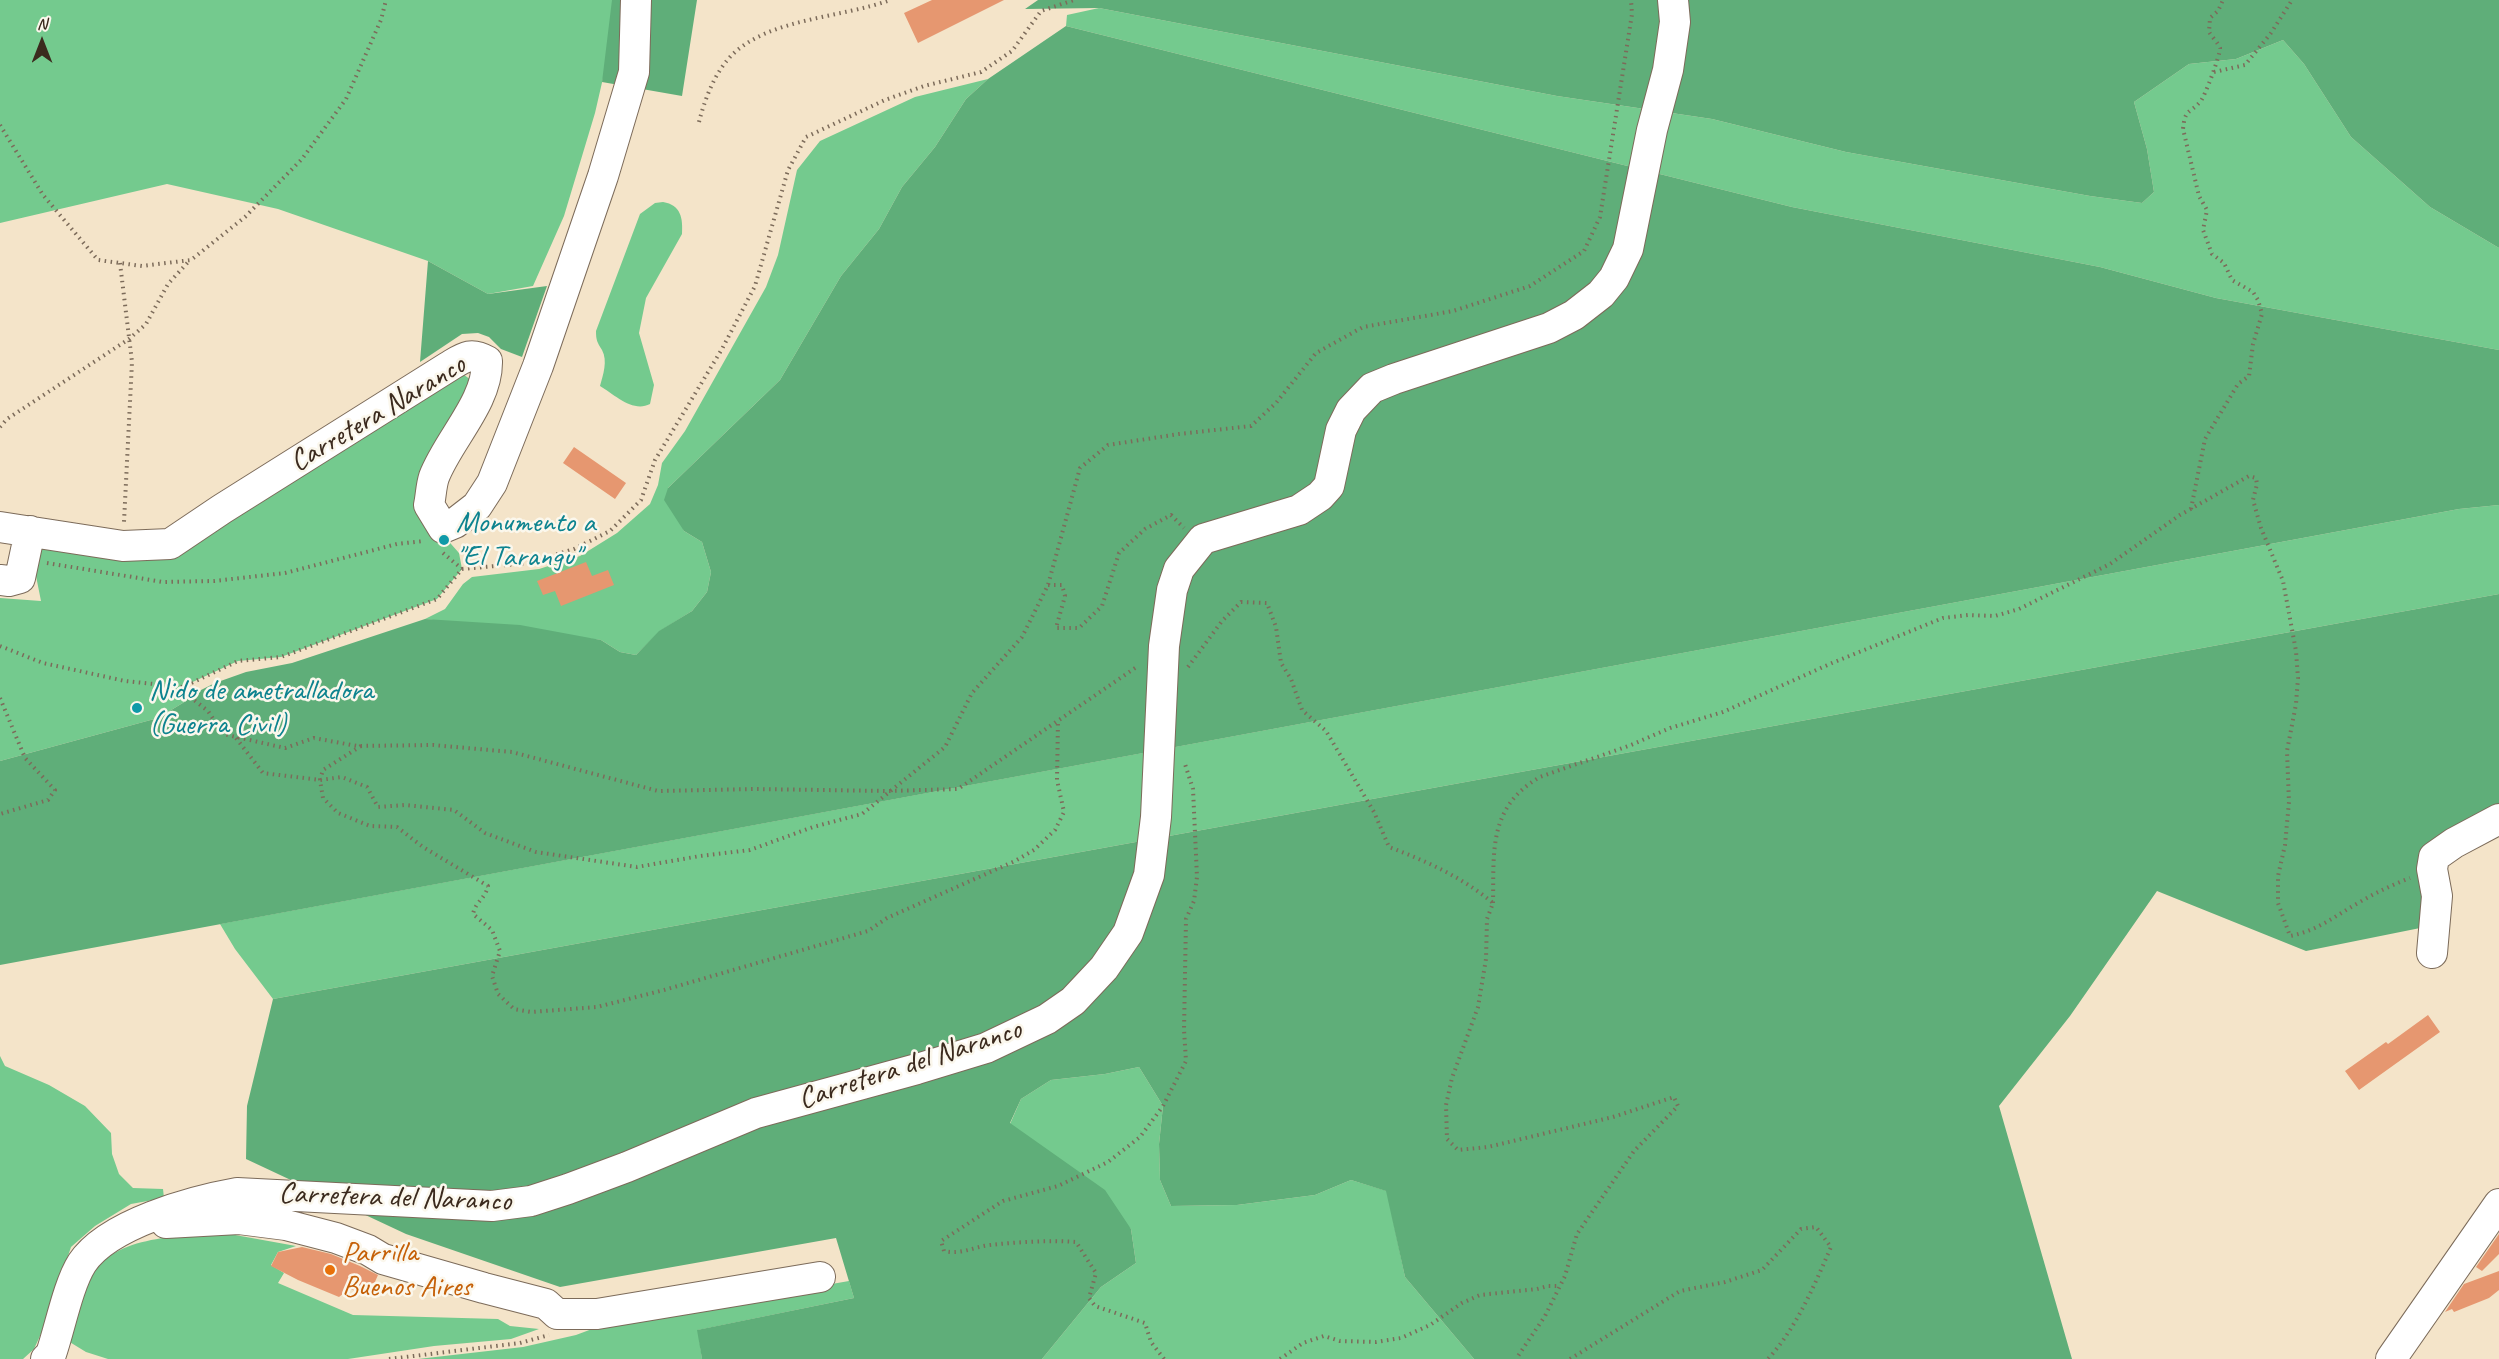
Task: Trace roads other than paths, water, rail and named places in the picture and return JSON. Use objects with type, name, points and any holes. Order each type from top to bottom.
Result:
[{"type":"street","name":"Carretera Naranco","points":[[0,527],[27,545],[170,544],[222,509],[468,356],[477,356],[487,361],[484,380],[465,423],[434,477],[429,505],[436,534],[455,524],[477,506],[492,483],[538,366],[603,176],[634,72],[636,0]]},
{"type":"street","name":"Carretera del Naranco","points":[[46,1359],[51,1354],[81,1264],[98,1245],[146,1218],[207,1198],[237,1193],[492,1206],[531,1201],[627,1167],[756,1113],[986,1048],[1047,1019],[1073,1001],[1104,968],[1128,933],[1149,875],[1156,817],[1164,646],[1172,590],[1179,569],[1203,539],[1299,510],[1320,496],[1329,486],[1334,471],[1341,430],[1351,410],[1372,388],[1549,328],[1574,315],[1601,294],[1614,278],[1628,249],[1652,130],[1668,70],[1675,22],[1673,0]]},
{"type":"street","points":[[0,580],[9,581],[20,578],[27,545]]},
{"type":"street","points":[[2433,953],[2437,896],[2432,869],[2434,857],[2454,843],[2499,819]]},
{"type":"street","points":[[2391,1359],[2499,1204]]},
{"type":"street","points":[[146,1218],[158,1223],[239,1219],[286,1225],[336,1238],[368,1250],[383,1259],[546,1304],[557,1314],[597,1314],[820,1277]]},
{"type":"place","name":"Monumento a \"El Tarangu\"","points":[[444,540]]},
{"type":"place","name":"Nido de ametralladora (Guerra Civil)","points":[[137,708]]},
{"type":"place","name":"Parrilla Buenos Aires","points":[[330,1270]]}]
